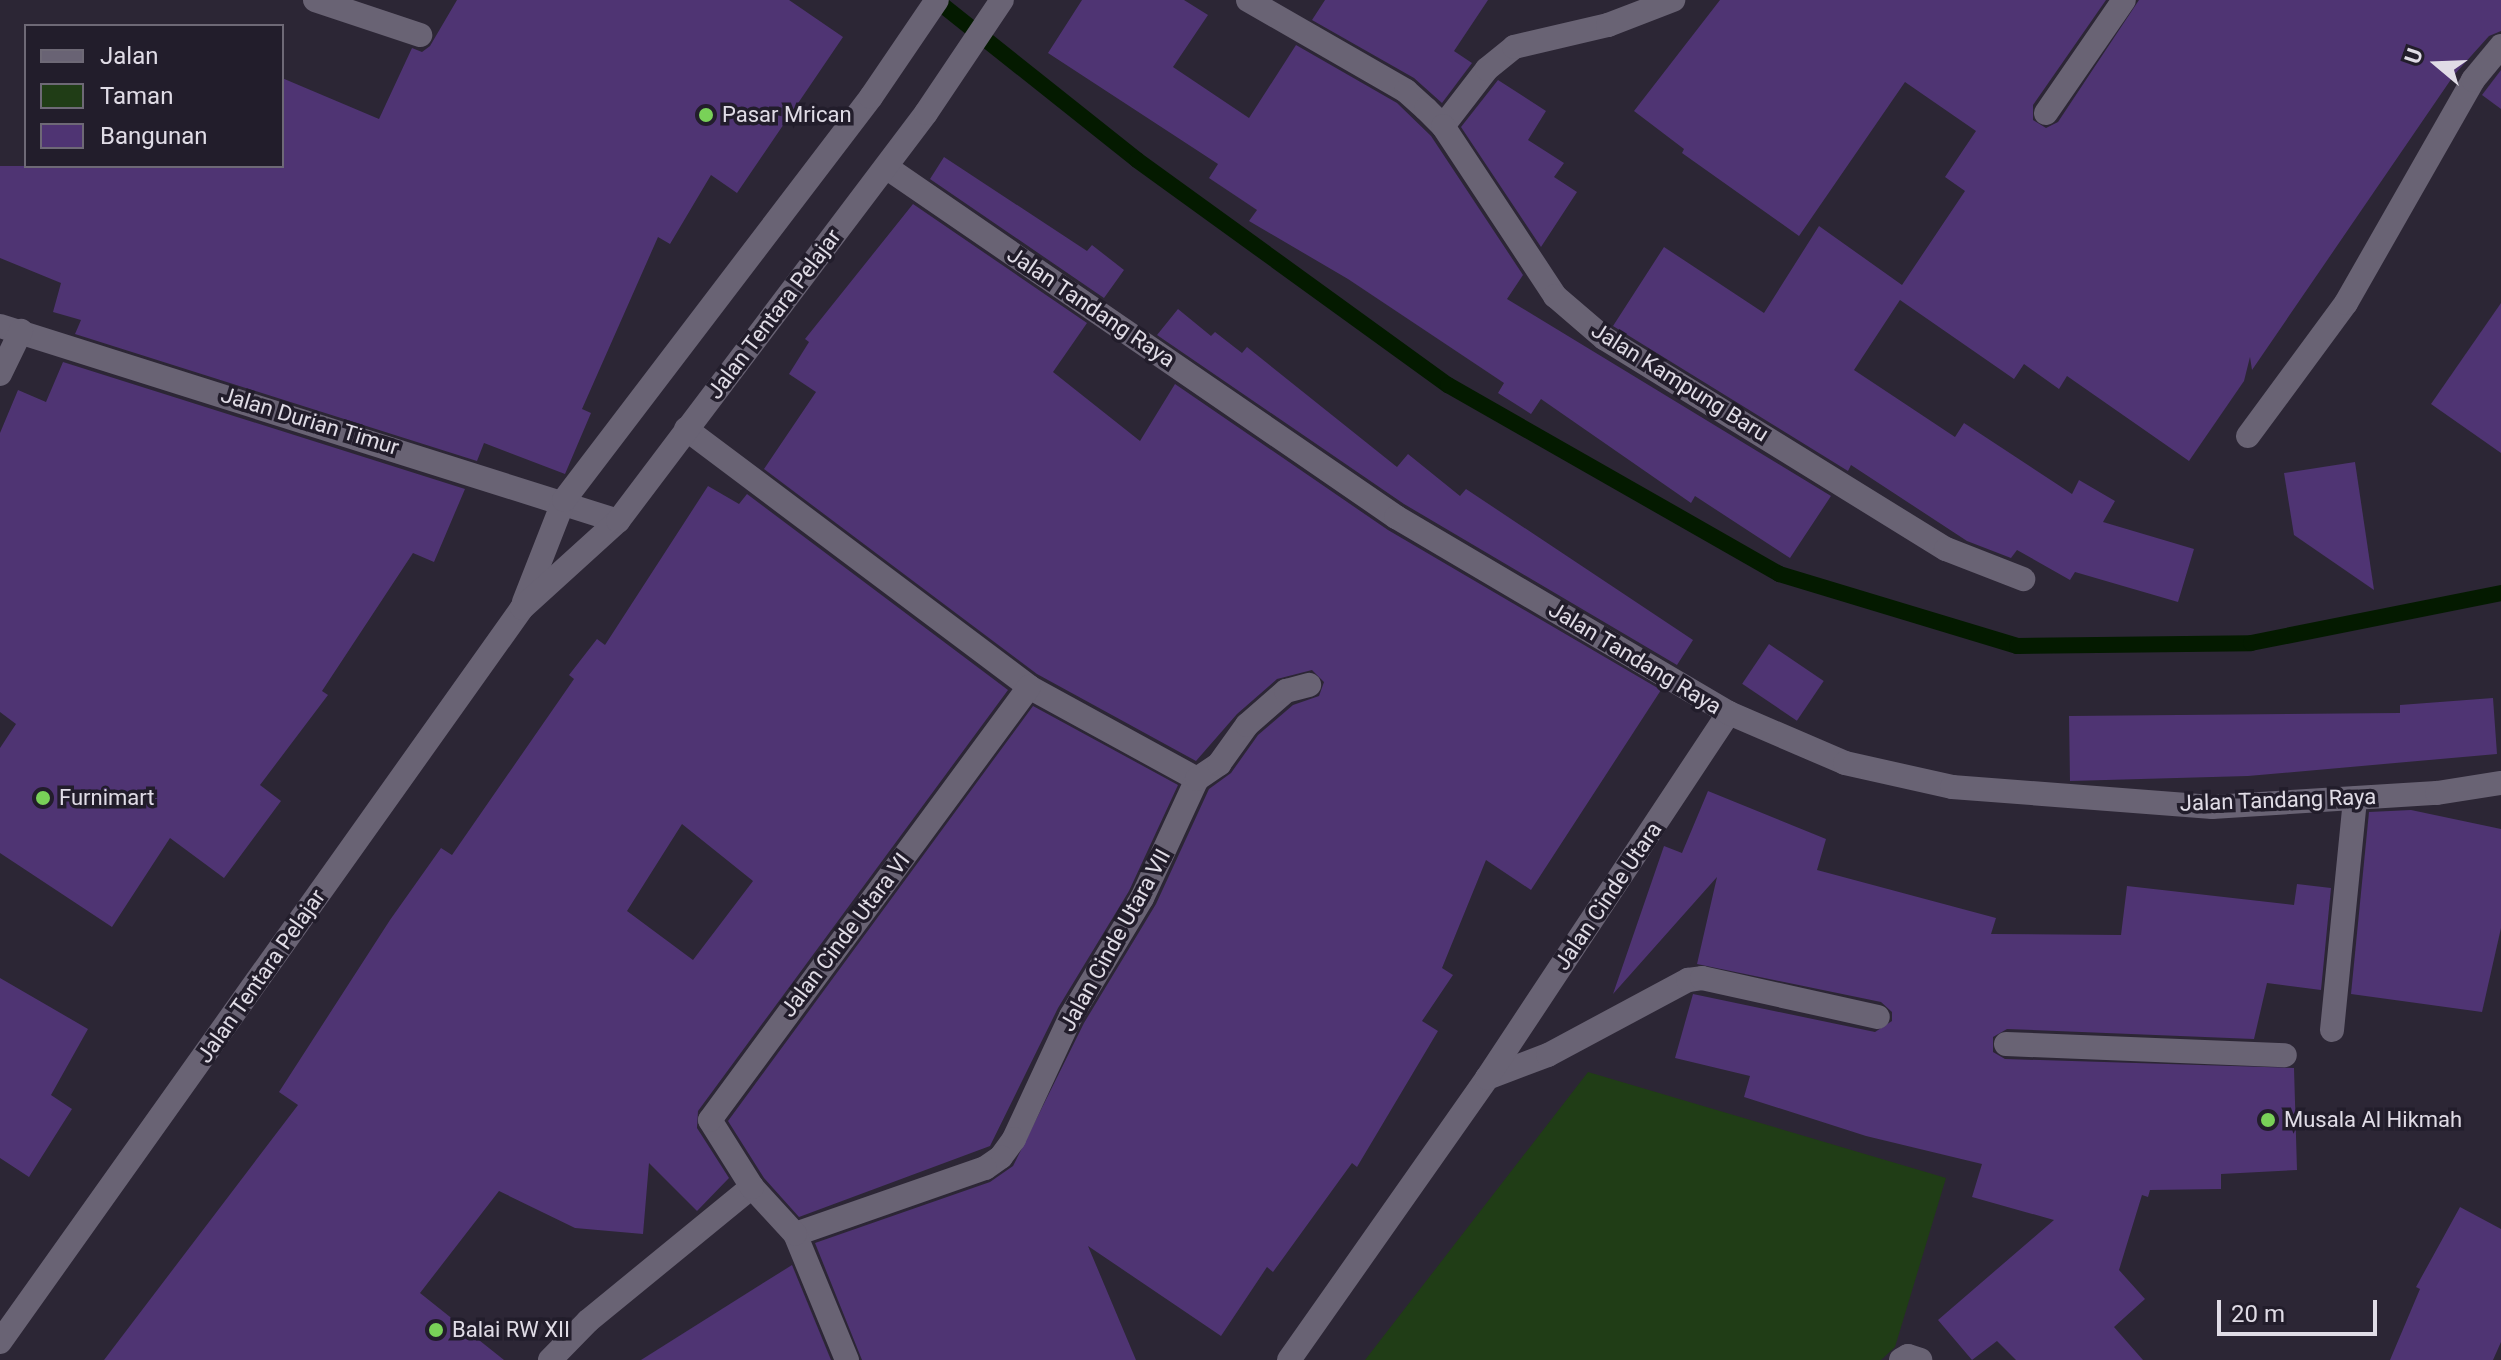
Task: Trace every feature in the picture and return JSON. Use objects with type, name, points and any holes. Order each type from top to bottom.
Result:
[{"type":"street","points":[[315,0],[420,35]]},
{"type":"street","name":"Jalan Tentara Pelajar","points":[[522,608],[564,500],[871,97],[937,0]]},
{"type":"street","name":"Jalan Kampung Baru","points":[[1248,0],[1406,91],[1443,126],[1548,286],[1604,338],[1946,549],[2023,579]]},
{"type":"street","points":[[1443,126],[1487,69],[1514,47],[1608,25],[1673,0]]},
{"type":"street","points":[[2046,113],[2124,0]]},
{"type":"street","name":"Jalan Tentara Pelajar","points":[[0,1342],[522,608],[618,521],[926,113],[1000,4]]},
{"type":"street","points":[[2248,436],[2346,303],[2473,80],[2501,46]]},
{"type":"street","name":"Jalan Tandang Raya","points":[[886,167],[1396,517],[1729,713],[1845,763],[1952,787],[2212,807],[2355,798],[2501,783]]},
{"type":"street","points":[[0,374],[11,328]]},
{"type":"street","name":"Jalan Durian Timur","points":[[11,328],[564,500],[618,521]]},
{"type":"street","points":[[686,429],[1029,687],[1197,779],[1219,764],[1247,725],[1286,691],[1309,685]]},
{"type":"street","name":"Jalan Cinde Utara VI","points":[[847,1360],[795,1234],[752,1187],[710,1120],[714,1110],[1029,687]]},
{"type":"street","name":"Jalan Cinde Utara","points":[[1289,1360],[1487,1078],[1729,713]]},
{"type":"street","name":"Jalan Cinde Utara VII","points":[[795,1234],[985,1168],[1001,1157],[1014,1139],[1071,1016],[1142,898],[1197,779]]},
{"type":"street","points":[[2332,1030],[2355,798]]},
{"type":"street","points":[[1487,1078],[1561,1049],[1688,980],[1702,978],[1878,1017]]},
{"type":"street","points":[[2006,1044],[2285,1055]]},
{"type":"street","points":[[550,1360],[588,1321],[752,1187]]},
{"type":"street","points":[[1901,1360],[1908,1356],[1920,1360]]},
{"type":"green space","points":[[1588,1072],[1946,1178],[1895,1347],[1881,1360],[1365,1360]]},
{"type":"building","points":[[457,0],[789,0],[843,37],[737,193],[711,175],[670,244],[658,237],[582,409],[591,413],[565,474],[484,443],[477,461],[75,334],[81,320],[53,312],[61,283],[0,258],[0,166],[284,168],[284,79],[379,119],[412,48],[422,52],[430,46]]},
{"type":"building","points":[[1082,0],[1184,0],[1208,15],[1173,67],[1249,118],[1296,45],[1397,103],[1431,136],[1523,275],[1507,299],[1831,496],[1790,558],[1695,496],[1691,503],[1541,399],[1531,414],[1498,393],[1504,383],[1348,279],[1249,221],[1257,210],[1209,178],[1218,164],[1048,53]]},
{"type":"building","points":[[1325,0],[1488,0],[1454,51],[1472,63],[1442,103],[1414,78],[1312,20]]},
{"type":"building","points":[[1720,0],[2106,0],[2033,105],[2033,120],[2046,128],[2058,122],[2139,0],[2501,0],[2501,31],[2489,36],[2454,75],[2252,370],[2250,357],[2244,381],[2189,461],[2067,376],[2059,389],[2024,364],[2014,379],[1900,300],[1854,370],[1955,437],[1964,423],[2072,494],[2079,480],[2115,501],[2103,522],[2194,549],[2178,602],[2075,572],[2070,580],[2017,550],[2011,558],[1967,541],[1851,465],[1848,471],[1613,326],[1664,247],[1764,313],[1819,226],[1902,285],[1965,191],[1945,177],[1976,131],[1905,82],[1799,236],[1682,153],[1684,149],[1634,111]]},
{"type":"building","points":[[2501,70],[2501,109],[2482,95]]},
{"type":"building","points":[[1498,80],[1546,111],[1528,140],[1564,163],[1554,177],[1577,192],[1541,247],[1461,127]]},
{"type":"building","points":[[944,157],[1087,251],[1092,245],[1124,270],[1104,298],[930,179]]},
{"type":"building","points":[[913,204],[1087,323],[1053,372],[1140,441],[1175,384],[1388,530],[1661,690],[1531,890],[1486,860],[1442,968],[1453,975],[1422,1021],[1438,1031],[1357,1167],[1352,1163],[1273,1272],[1267,1267],[1221,1336],[1088,1246],[1136,1360],[862,1360],[815,1243],[990,1182],[1013,1166],[1084,1023],[1156,904],[1209,789],[1231,773],[1258,735],[1293,705],[1319,696],[1324,682],[1312,670],[1277,679],[1237,714],[1196,761],[1037,674],[764,469],[816,392],[789,374],[809,342],[805,339]]},
{"type":"building","points":[[2501,303],[2501,453],[2431,404]]},
{"type":"building","points":[[1178,309],[1211,336],[1215,332],[1242,353],[1247,347],[1397,467],[1408,454],[1460,496],[1466,489],[1693,640],[1677,665],[1404,504],[1157,335]]},
{"type":"building","points":[[63,362],[465,489],[434,562],[413,553],[322,691],[328,695],[260,785],[281,801],[224,878],[170,838],[112,927],[0,853],[0,748],[16,724],[0,712],[0,433],[18,390],[46,402]]},
{"type":"building","points":[[2355,462],[2374,590],[2294,535],[2284,473]]},
{"type":"building","points":[[708,486],[739,504],[747,494],[1008,690],[698,1111],[697,1128],[729,1178],[697,1211],[649,1163],[643,1234],[575,1228],[499,1191],[420,1293],[504,1360],[104,1360],[298,1105],[279,1092],[390,920],[441,848],[452,855],[574,679],[569,675],[597,639],[605,645]],"holes":[[[682,824],[753,881],[693,960],[627,911]]]},
{"type":"building","points":[[1769,644],[1824,681],[1797,721],[1742,684]]},
{"type":"building","points":[[2493,698],[2497,754],[2248,776],[2070,781],[2069,716],[2400,713],[2400,705]]},
{"type":"building","points":[[1033,706],[1178,785],[1129,891],[1058,1008],[990,1146],[799,1217],[764,1178],[728,1121]]},
{"type":"building","points":[[1708,791],[1826,839],[1817,870],[1996,918],[1991,934],[2121,935],[2127,886],[2294,905],[2297,884],[2331,888],[2321,990],[2267,983],[2254,1039],[2007,1029],[1993,1037],[1993,1052],[2005,1059],[2294,1068],[2297,1170],[2221,1174],[2221,1189],[2150,1190],[2148,1197],[2142,1195],[2119,1270],[2145,1299],[2114,1327],[2143,1360],[2016,1360],[1997,1341],[1972,1360],[1938,1320],[2054,1220],[1972,1197],[1982,1164],[1866,1136],[1744,1097],[1750,1076],[1675,1058],[1693,994],[1875,1032],[1892,1021],[1892,1012],[1881,1002],[1697,964],[1717,877],[1613,994],[1664,846],[1682,853]]},
{"type":"building","points":[[2411,810],[2501,829],[2501,928],[2482,1012],[2351,994],[2369,812]]},
{"type":"building","points":[[0,978],[88,1029],[51,1095],[72,1109],[29,1177],[0,1158]]},
{"type":"building","points":[[2460,1207],[2501,1229],[2501,1342],[2493,1360],[2390,1360],[2420,1289],[2416,1287]]},
{"type":"building","points":[[792,1265],[831,1360],[641,1360]]},
{"type":"waterway","points":[[936,0],[1137,160],[1448,385],[1779,574],[2017,646],[2251,643],[2501,593]]},
{"type":"place","name":"Pasar Mrican","points":[[706,115]]},
{"type":"place","name":"Furnimart","points":[[43,798]]},
{"type":"place","name":"Musala Al Hikmah","points":[[2268,1120]]},
{"type":"place","name":"Balai RW XII","points":[[436,1330]]}]
